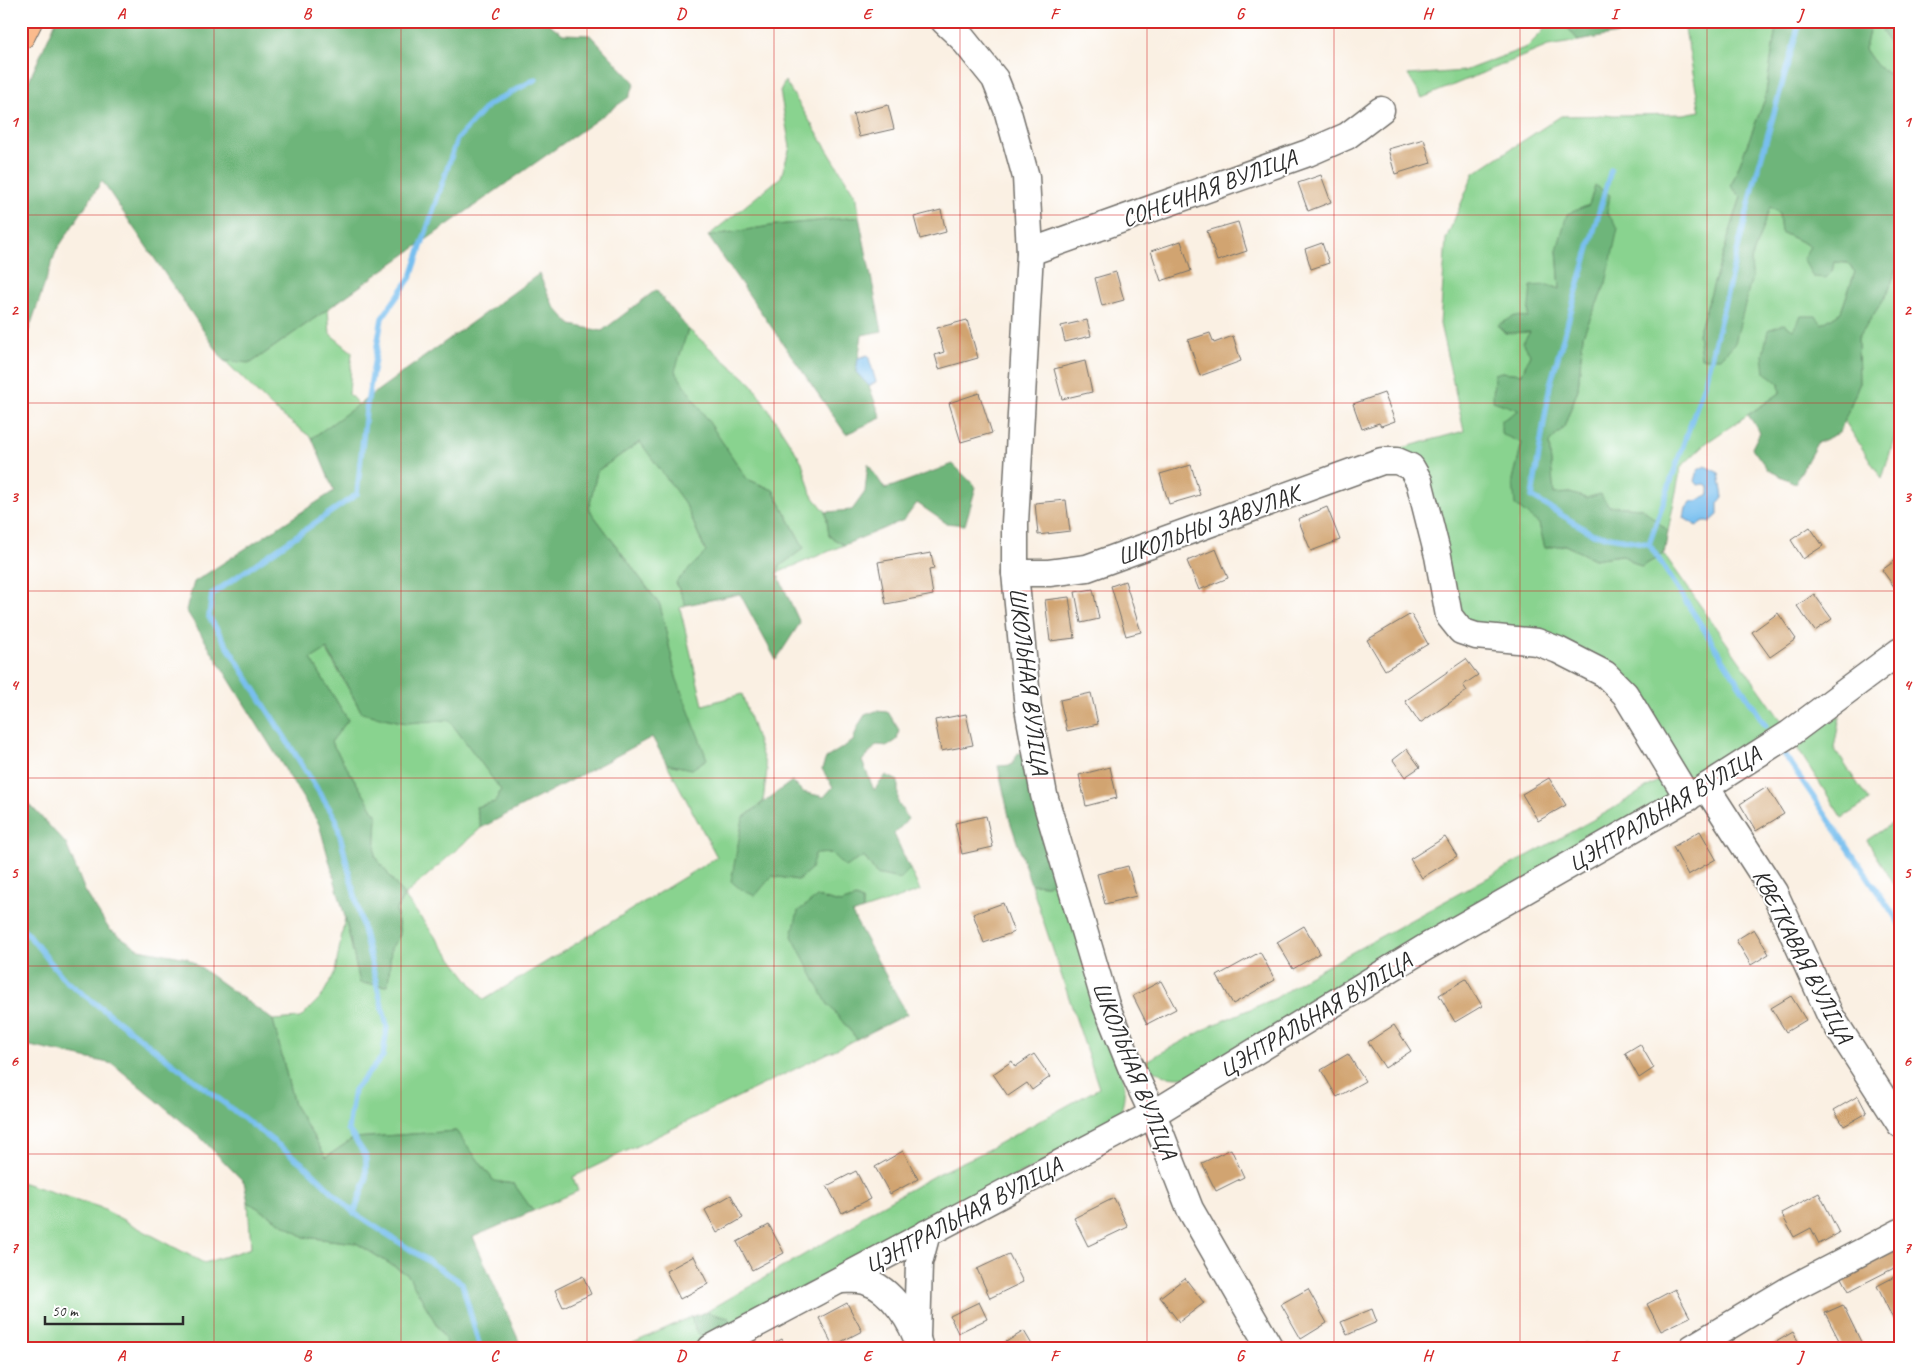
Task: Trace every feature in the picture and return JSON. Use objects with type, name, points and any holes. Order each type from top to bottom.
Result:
[{"type":"main road","points":[[21,35],[28,21]]},
{"type":"street","name":"ШКОЛЬНАЯ ВУЛІЦА","points":[[944,21],[962,38],[995,79],[1008,109],[1026,178],[1030,252],[1015,523],[1015,573],[1028,708],[1044,795],[1106,1005],[1153,1114],[1190,1209],[1270,1348]]},
{"type":"street","name":"СОНЕЧНАЯ ВУЛІЦА","points":[[1030,252],[1308,153],[1348,136],[1381,110]]},
{"type":"street","name":"ШКОЛЬНЫ ЗАВУЛАК","points":[[1015,573],[1050,573],[1087,568],[1382,461],[1397,461]]},
{"type":"street","name":"КВЕТКАВАЯ ВУЛІЦА","points":[[1397,461],[1411,466],[1419,481],[1438,556],[1449,616],[1461,631],[1476,636],[1537,642],[1558,650],[1605,674],[1625,694],[1774,892],[1830,1015],[1900,1124]]},
{"type":"street","name":"ЦЭНТРАЛЬНАЯ ВУЛІЦА","points":[[711,1348],[1153,1114],[1426,947],[1697,792],[1789,734],[1900,651]]},
{"type":"street","points":[[1692,1348],[1792,1288],[1900,1232]]},
{"type":"street","points":[[918,1342],[919,1263],[927,1233]]},
{"type":"street","points":[[842,1280],[863,1280],[874,1284],[884,1292],[899,1308],[918,1342]]},
{"type":"green space","points":[[56,21],[545,21],[563,34],[590,35],[635,83],[629,97],[251,363],[224,361],[102,181],[56,251],[21,353],[21,98]]},
{"type":"green space","points":[[1548,21],[1566,21],[1566,26],[1579,41],[1548,46],[1422,98],[1408,75],[1464,71],[1527,47],[1542,32]]},
{"type":"green space","points":[[1566,21],[1675,21],[1672,24],[1579,41],[1566,26]]},
{"type":"green space","points":[[1675,21],[1777,21],[1765,99],[1731,186],[1741,197],[1698,334],[1752,277],[1751,260],[1770,206],[1779,213],[1781,232],[1810,246],[1832,272],[1834,262],[1847,263],[1855,272],[1841,312],[1822,324],[1779,383],[1780,393],[1706,443],[1681,467],[1668,531],[1642,508],[1609,506],[1570,493],[1554,495],[1549,443],[1564,427],[1578,389],[1583,335],[1606,283],[1589,205],[1557,250],[1560,289],[1547,285],[1529,317],[1498,325],[1505,333],[1530,332],[1530,355],[1522,374],[1501,372],[1494,401],[1520,410],[1522,443],[1513,480],[1539,524],[1545,548],[1565,545],[1594,559],[1622,555],[1641,567],[1664,554],[1783,723],[1691,785],[1630,691],[1464,626],[1446,560],[1391,451],[1464,431],[1440,324],[1446,239],[1474,173],[1561,116],[1684,114],[1700,111],[1685,29],[1672,24]]},
{"type":"green space","points":[[1777,21],[1871,21],[1865,49],[1879,67],[1888,74],[1900,78],[1900,260],[1887,294],[1858,338],[1859,385],[1839,433],[1817,443],[1795,483],[1768,470],[1752,448],[1760,432],[1748,415],[1780,393],[1779,383],[1765,373],[1763,355],[1768,330],[1784,324],[1793,330],[1801,316],[1816,316],[1822,324],[1841,312],[1855,272],[1847,263],[1834,262],[1832,272],[1826,278],[1813,277],[1803,259],[1810,246],[1781,232],[1779,213],[1770,207],[1751,260],[1752,277],[1735,343],[1721,358],[1701,358],[1698,334],[1741,197],[1731,186],[1765,99]]},
{"type":"green space","points":[[1871,21],[1900,21],[1900,24],[1890,22],[1892,51],[1900,52],[1900,78],[1888,74],[1879,67],[1865,49]]},
{"type":"green space","points":[[1890,22],[1900,24],[1900,52],[1892,51],[1882,30]]},
{"type":"green space","points":[[785,81],[857,198],[859,217],[777,225],[708,236],[781,177],[790,147],[780,91]]},
{"type":"green space","points":[[1595,185],[1610,195],[1607,213],[1618,228],[1606,283],[1583,335],[1578,389],[1564,427],[1549,443],[1554,494],[1570,493],[1586,498],[1600,494],[1609,506],[1642,508],[1668,531],[1664,554],[1641,567],[1622,555],[1594,559],[1565,545],[1545,548],[1539,524],[1515,505],[1513,480],[1522,443],[1501,434],[1501,421],[1519,410],[1493,401],[1494,374],[1501,372],[1522,374],[1530,355],[1523,342],[1530,332],[1505,333],[1498,325],[1515,316],[1528,317],[1531,286],[1547,285],[1560,289],[1557,250],[1567,214],[1589,205]]},
{"type":"green space","points":[[859,217],[882,331],[862,335],[856,372],[869,386],[881,418],[846,434],[708,236],[777,225]]},
{"type":"green space","points":[[1900,260],[1900,420],[1882,479],[1844,420],[1859,385],[1858,338],[1887,294]]},
{"type":"green space","points":[[539,274],[553,305],[571,325],[602,331],[656,290],[688,329],[675,371],[747,479],[773,490],[804,548],[780,566],[777,573],[800,623],[776,660],[740,594],[686,605],[676,582],[706,552],[686,505],[640,442],[597,471],[589,509],[660,605],[676,677],[707,759],[692,769],[667,764],[652,737],[481,828],[476,807],[495,802],[501,790],[449,720],[406,723],[362,713],[327,649],[311,659],[348,720],[331,742],[377,816],[375,856],[404,896],[396,910],[400,935],[391,948],[388,986],[360,983],[345,917],[319,824],[186,610],[194,582],[334,491],[312,438]]},
{"type":"green space","points":[[328,309],[330,334],[352,352],[349,394],[359,405],[312,438],[275,410],[225,361],[251,363]]},
{"type":"green space","points":[[688,329],[752,384],[802,462],[811,494],[826,512],[829,536],[844,545],[777,573],[780,566],[804,548],[773,490],[747,479],[674,371]]},
{"type":"green space","points":[[641,441],[686,505],[706,552],[676,583],[686,605],[680,608],[703,705],[742,694],[767,770],[763,802],[743,818],[772,876],[798,880],[815,854],[831,853],[864,856],[876,874],[900,879],[910,869],[920,891],[863,910],[862,901],[856,898],[840,903],[817,897],[827,1003],[857,1039],[573,1177],[578,1191],[533,1211],[514,1184],[494,1181],[456,1131],[354,1138],[326,1157],[294,1105],[273,1020],[300,1018],[322,996],[335,972],[345,917],[360,983],[388,986],[391,948],[400,935],[396,910],[404,896],[484,1000],[717,857],[667,764],[692,769],[676,677],[660,605],[589,509],[597,471]]},
{"type":"green space","points":[[868,464],[885,489],[953,464],[976,487],[965,525],[946,523],[917,503],[904,520],[844,545],[829,536],[826,512],[852,510],[865,492]]},
{"type":"green space","points":[[326,649],[362,713],[406,723],[449,719],[501,790],[495,802],[476,807],[481,828],[404,896],[375,856],[377,816],[331,742],[348,720],[311,659]]},
{"type":"green space","points":[[876,711],[888,712],[899,730],[897,740],[888,746],[877,745],[862,761],[874,790],[886,775],[898,781],[898,803],[908,819],[894,834],[910,869],[900,879],[876,874],[864,856],[845,867],[831,853],[815,854],[811,869],[798,880],[772,876],[755,896],[739,888],[731,881],[743,818],[792,781],[803,792],[824,797],[833,787],[822,769],[826,758],[853,741],[858,726],[865,715]]},
{"type":"green space","points":[[1840,717],[1834,748],[1869,801],[1842,818],[1792,740],[1816,723]]},
{"type":"green space","points":[[1018,753],[1028,754],[1058,879],[1047,885],[1031,884],[1010,821],[998,766],[1012,765]]},
{"type":"green space","points":[[1664,777],[1675,793],[1199,1074],[1182,1077],[1169,1076],[1142,1063],[1213,1025],[1276,998],[1307,977],[1609,811]]},
{"type":"green space","points":[[21,795],[66,844],[85,891],[109,929],[139,949],[187,958],[273,1020],[294,1105],[326,1157],[354,1138],[456,1131],[494,1181],[514,1184],[533,1211],[473,1237],[522,1348],[450,1348],[408,1275],[356,1243],[304,1237],[248,1202],[244,1182],[197,1134],[113,1064],[21,1044]]},
{"type":"green space","points":[[1900,818],[1900,894],[1867,840]]},
{"type":"green space","points":[[1058,879],[1122,1070],[1124,1100],[1116,1120],[1111,1126],[1091,1140],[904,1229],[845,1265],[732,1325],[706,1312],[853,1226],[864,1215],[1099,1088],[1031,884],[1047,885]]},
{"type":"green space","points":[[817,897],[840,903],[856,898],[862,901],[863,910],[852,914],[907,1014],[857,1039],[827,1003],[792,936],[798,911]]},
{"type":"green space","points":[[21,1182],[99,1207],[204,1263],[251,1248],[248,1202],[304,1237],[356,1243],[408,1275],[450,1348],[21,1348]]},
{"type":"green space","points":[[706,1312],[729,1318],[732,1325],[705,1340],[696,1331],[691,1317]]},
{"type":"green space","points":[[691,1317],[696,1331],[705,1340],[688,1348],[622,1348]]},
{"type":"water","points":[[868,355],[876,382],[869,386],[856,372],[858,358]]},
{"type":"water","points":[[1705,466],[1719,473],[1723,497],[1718,503],[1718,515],[1710,522],[1703,522],[1697,526],[1684,518],[1686,508],[1692,501],[1697,501],[1709,494],[1709,487],[1705,484],[1698,485],[1695,481],[1698,470]]},
{"type":"building","points":[[888,105],[894,129],[859,137],[853,114]]},
{"type":"building","points":[[1424,139],[1431,163],[1395,174],[1388,149]]},
{"type":"building","points":[[1321,175],[1331,202],[1308,211],[1298,183]]},
{"type":"building","points":[[941,210],[946,232],[920,239],[914,217]]},
{"type":"building","points":[[1238,222],[1247,251],[1217,261],[1207,231]]},
{"type":"building","points":[[1181,241],[1191,271],[1161,281],[1151,251]]},
{"type":"building","points":[[1322,243],[1329,263],[1311,269],[1305,249]]},
{"type":"building","points":[[1116,272],[1124,300],[1102,306],[1095,278]]},
{"type":"building","points":[[967,320],[978,358],[939,369],[935,355],[944,352],[937,328]]},
{"type":"building","points":[[1087,320],[1091,336],[1065,342],[1061,326]]},
{"type":"building","points":[[1210,333],[1214,343],[1233,336],[1241,361],[1200,376],[1188,340]]},
{"type":"building","points":[[1085,361],[1092,392],[1062,399],[1054,369]]},
{"type":"building","points":[[979,393],[992,433],[961,442],[949,403]]},
{"type":"building","points":[[1384,393],[1395,421],[1381,426],[1379,423],[1362,429],[1353,404]]},
{"type":"building","points":[[1191,465],[1200,495],[1169,504],[1160,474]]},
{"type":"building","points":[[1066,500],[1070,531],[1038,535],[1035,503]]},
{"type":"building","points":[[1327,507],[1340,540],[1311,551],[1298,519]]},
{"type":"building","points":[[1810,527],[1823,546],[1803,559],[1791,540]]},
{"type":"building","points":[[1216,549],[1228,578],[1199,590],[1187,561]]},
{"type":"building","points":[[931,553],[934,569],[929,570],[933,595],[886,604],[878,562]]},
{"type":"building","points":[[1900,557],[1900,595],[1882,570]]},
{"type":"building","points":[[1125,581],[1141,632],[1126,636],[1111,586]]},
{"type":"building","points":[[1093,589],[1099,619],[1081,623],[1075,592]]},
{"type":"building","points":[[1814,594],[1832,619],[1815,631],[1797,606]]},
{"type":"building","points":[[1069,597],[1075,638],[1050,641],[1045,600]]},
{"type":"building","points":[[1778,613],[1796,639],[1770,657],[1752,632]]},
{"type":"building","points":[[1411,614],[1428,644],[1385,670],[1367,640]]},
{"type":"building","points":[[1466,659],[1478,675],[1463,685],[1467,691],[1420,723],[1405,701]]},
{"type":"building","points":[[1091,693],[1098,724],[1067,731],[1060,700]]},
{"type":"building","points":[[966,714],[973,745],[941,751],[935,720]]},
{"type":"building","points":[[1407,749],[1420,767],[1405,777],[1393,760]]},
{"type":"building","points":[[1110,767],[1117,798],[1086,806],[1079,775]]},
{"type":"building","points":[[1549,778],[1566,805],[1538,821],[1522,794]]},
{"type":"building","points":[[1767,787],[1784,814],[1756,831],[1740,804]]},
{"type":"building","points":[[986,816],[993,847],[962,854],[955,823]]},
{"type":"building","points":[[1700,831],[1716,859],[1688,875],[1673,847]]},
{"type":"building","points":[[1445,837],[1457,856],[1422,878],[1410,859]]},
{"type":"building","points":[[1128,866],[1136,896],[1105,904],[1097,874]]},
{"type":"building","points":[[1003,903],[1014,932],[984,943],[973,914]]},
{"type":"building","points":[[1304,926],[1320,953],[1293,969],[1277,942]]},
{"type":"building","points":[[1754,929],[1769,954],[1751,965],[1736,940]]},
{"type":"building","points":[[1260,952],[1275,980],[1233,1004],[1217,976]]},
{"type":"building","points":[[1466,979],[1482,1006],[1455,1022],[1439,995]]},
{"type":"building","points":[[1161,981],[1176,1009],[1147,1024],[1133,996]]},
{"type":"building","points":[[1791,996],[1806,1020],[1786,1032],[1771,1008]]},
{"type":"building","points":[[1394,1025],[1411,1051],[1385,1068],[1368,1042]]},
{"type":"building","points":[[1640,1044],[1654,1068],[1639,1078],[1625,1053]]},
{"type":"building","points":[[1034,1054],[1050,1077],[1032,1090],[1027,1083],[1008,1096],[993,1074],[1012,1061],[1015,1067]]},
{"type":"building","points":[[1348,1054],[1365,1081],[1337,1097],[1321,1070]]},
{"type":"building","points":[[1858,1096],[1867,1113],[1844,1126],[1834,1110]]},
{"type":"building","points":[[1231,1149],[1244,1177],[1216,1191],[1202,1163]]},
{"type":"building","points":[[903,1151],[918,1179],[890,1194],[875,1167]]},
{"type":"building","points":[[856,1171],[870,1199],[842,1213],[827,1186]]},
{"type":"building","points":[[1819,1193],[1839,1233],[1819,1244],[1811,1228],[1794,1237],[1781,1213]]},
{"type":"building","points":[[731,1195],[743,1218],[717,1233],[705,1210]]},
{"type":"building","points":[[1114,1198],[1128,1227],[1088,1246],[1074,1218]]},
{"type":"building","points":[[769,1225],[784,1253],[752,1270],[737,1242]]},
{"type":"building","points":[[1900,1244],[1900,1265],[1849,1291],[1840,1274]]},
{"type":"building","points":[[1009,1254],[1023,1282],[990,1298],[977,1269]]},
{"type":"building","points":[[694,1256],[708,1284],[680,1299],[666,1271]]},
{"type":"building","points":[[1900,1274],[1900,1333],[1877,1286]]},
{"type":"building","points":[[583,1276],[591,1294],[563,1307],[555,1290]]},
{"type":"building","points":[[1185,1278],[1204,1303],[1179,1322],[1160,1297]]},
{"type":"building","points":[[1308,1289],[1327,1323],[1301,1339],[1281,1304]]},
{"type":"building","points":[[1675,1289],[1690,1317],[1661,1331],[1647,1304]]},
{"type":"building","points":[[979,1302],[987,1319],[958,1333],[950,1316]]},
{"type":"building","points":[[847,1303],[862,1331],[833,1346],[819,1318]]},
{"type":"building","points":[[1843,1305],[1864,1348],[1843,1348],[1825,1313]]},
{"type":"building","points":[[1372,1309],[1377,1322],[1347,1335],[1341,1322]]},
{"type":"building","points":[[1024,1331],[1034,1348],[1003,1348],[1001,1345]]},
{"type":"building","points":[[1793,1332],[1802,1348],[1766,1348]]},
{"type":"building","points":[[782,1339],[787,1348],[765,1348]]},
{"type":"building","points":[[1586,1342],[1589,1348],[1576,1348]]},
{"type":"waterway","points":[[1766,726],[1649,544],[1705,382],[1755,180],[1800,21]]},
{"type":"waterway","points":[[354,1213],[366,1180],[366,1156],[348,1129],[354,1090],[383,1056],[387,1026],[336,819],[209,617],[212,594],[357,494],[366,410],[382,318],[411,277],[457,139],[488,105],[536,79]]},
{"type":"waterway","points":[[1611,170],[1550,385],[1532,497],[1593,534],[1649,544]]},
{"type":"waterway","points":[[1782,751],[1900,924]]},
{"type":"waterway","points":[[21,926],[65,980],[308,1168],[354,1213],[462,1283],[480,1348]]}]
